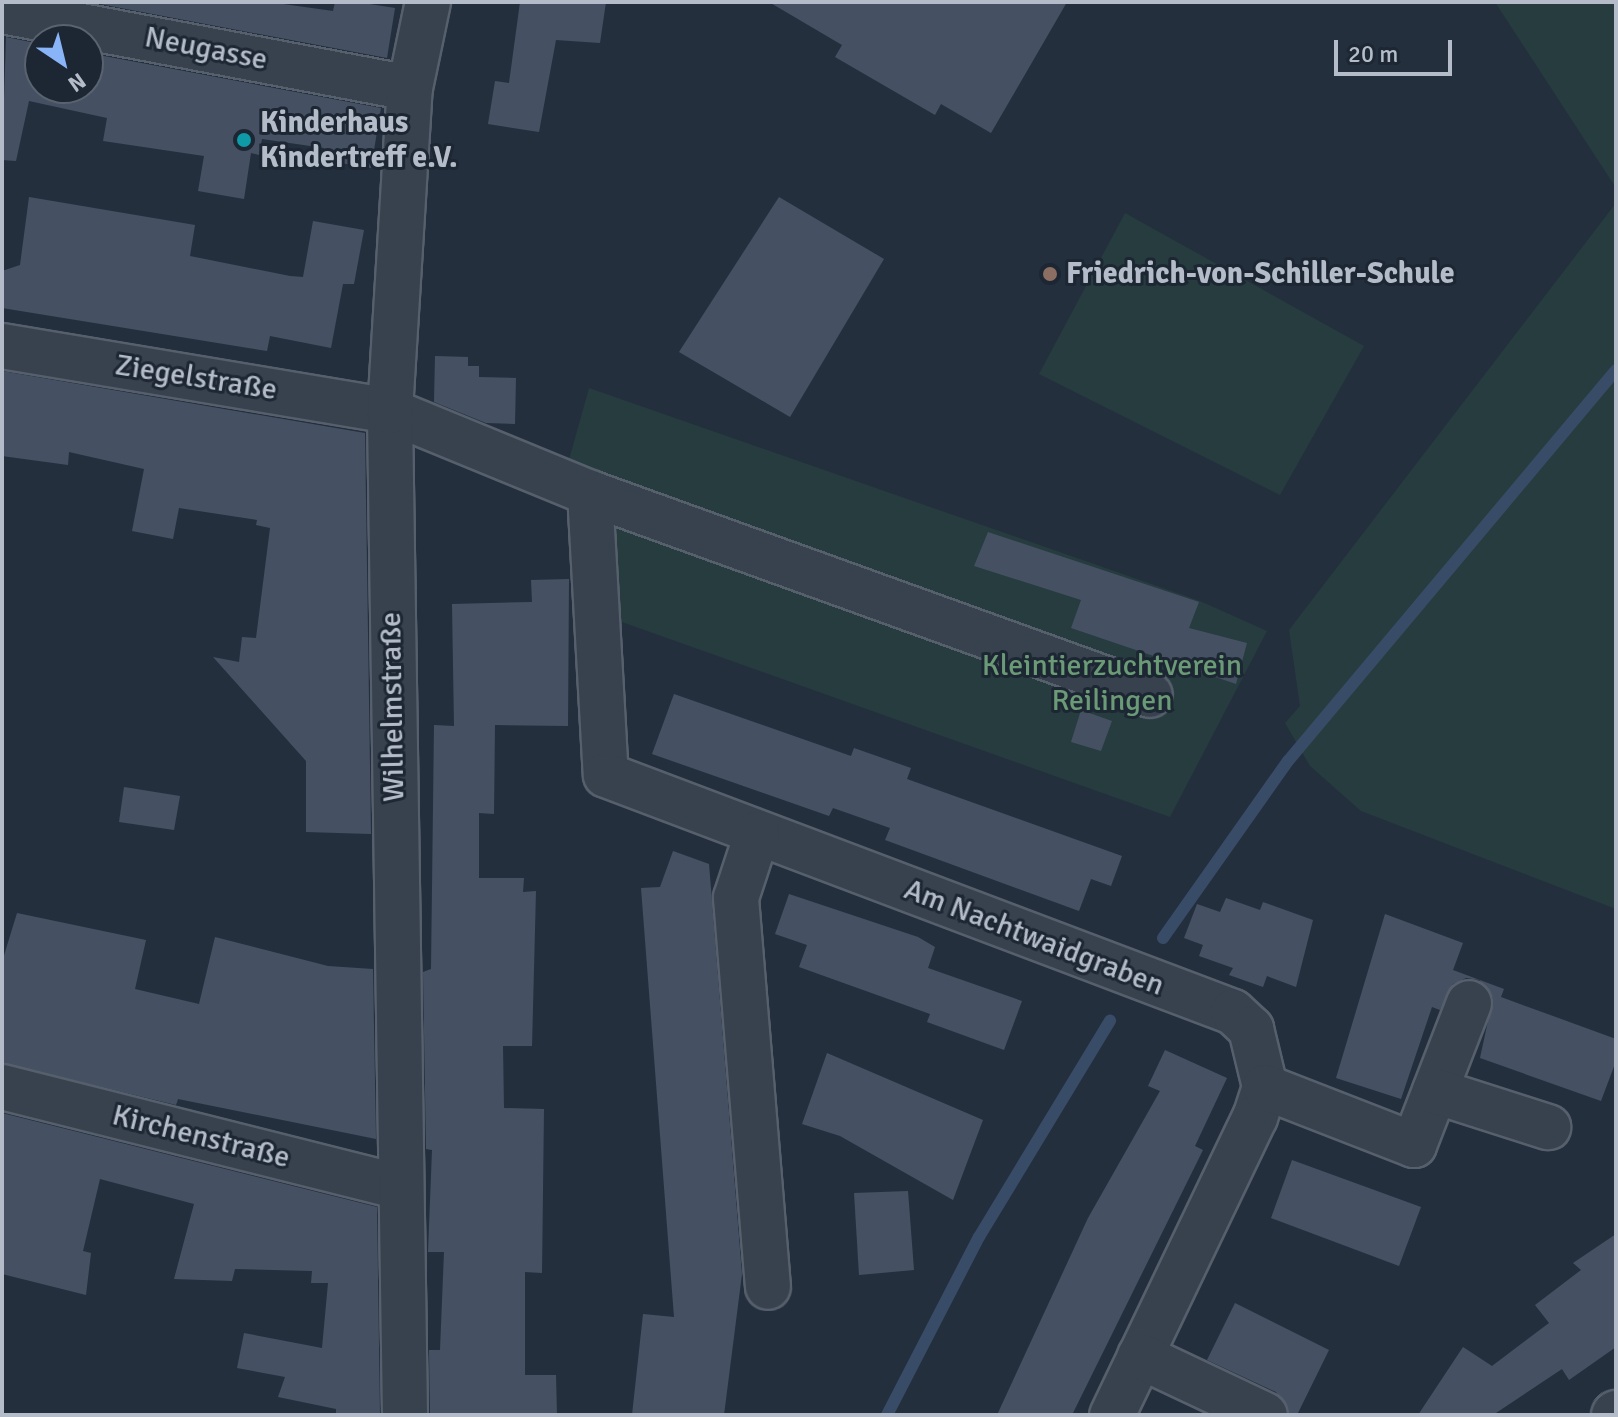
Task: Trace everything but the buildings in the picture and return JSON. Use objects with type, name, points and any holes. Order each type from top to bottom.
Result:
[{"type":"street","name":"Wilhelmstraße","points":[[405,1415],[399,1187],[390,411],[410,88],[428,2]]},
{"type":"street","name":"Neugasse","points":[[2,11],[410,88]]},
{"type":"street","name":"Ziegelstraße","points":[[2,346],[390,411]]},
{"type":"street","points":[[390,411],[590,493],[1150,695]]},
{"type":"street","name":"Am Nachtwaidgraben","points":[[590,493],[606,775],[1233,1012],[1251,1029],[1265,1087]]},
{"type":"street","points":[[757,834],[736,898],[768,1287]]},
{"type":"street","points":[[1112,1415],[1245,1141],[1265,1087],[1414,1145],[1469,1003]]},
{"type":"street","name":"Kirchenstraße","points":[[2,1087],[399,1187]]},
{"type":"street","points":[[1435,1091],[1548,1127]]},
{"type":"street","points":[[1140,1356],[1265,1415]]},
{"type":"green space","points":[[1495,2],[1616,2],[1616,188]]},
{"type":"green space","points":[[1616,203],[1616,909],[1361,811],[1310,766],[1285,723],[1300,706],[1289,630]]},
{"type":"green space","points":[[1125,213],[1364,346],[1280,495],[1039,374]]},
{"type":"green space","name":"Kleintierzuchtverein Reilingen","points":[[589,388],[1200,601],[1267,631],[1170,817],[619,621],[565,474]]},
{"type":"waterway","points":[[1163,938],[1288,761],[1616,370]]},
{"type":"waterway","points":[[887,1415],[979,1237],[1110,1021]]},
{"type":"place","name":"Kinderhaus Kindertreff e.V.","points":[[244,140]]},
{"type":"place","name":"Friedrich-von-Schiller-Schule","points":[[1050,274]]}]
